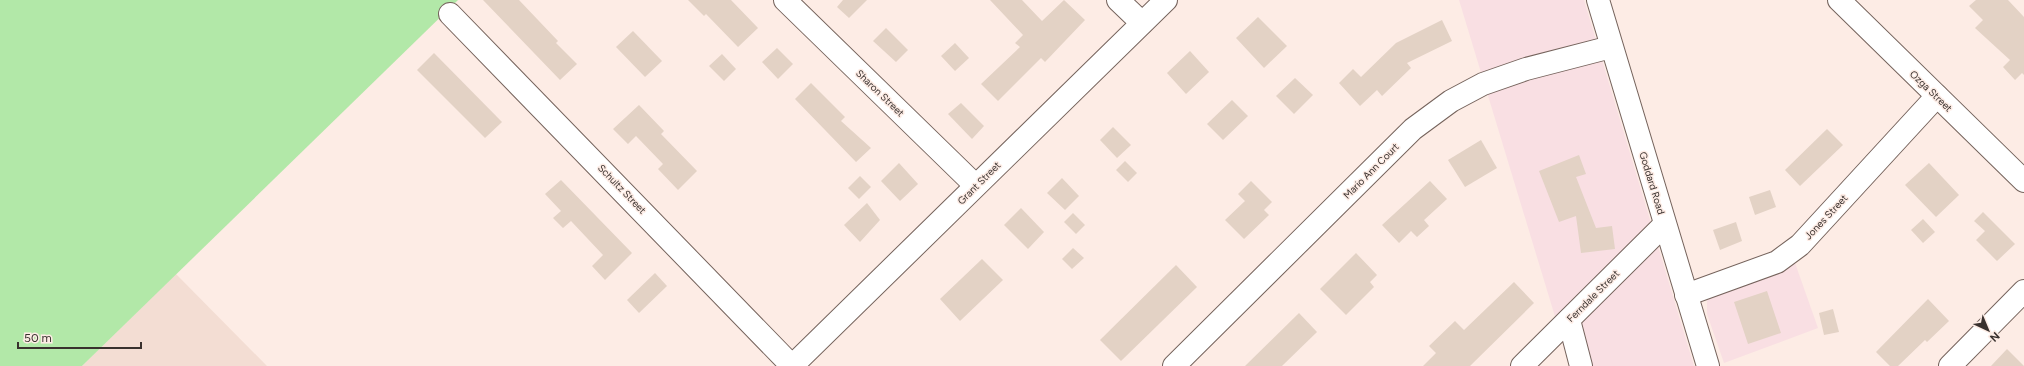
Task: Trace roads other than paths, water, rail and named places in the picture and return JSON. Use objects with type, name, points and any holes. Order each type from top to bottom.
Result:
[{"type":"street","name":"Sharon Street","points":[[785,0],[975,185]]},
{"type":"street","points":[[1118,0],[1142,23]]},
{"type":"street","name":"Grant Street","points":[[792,366],[975,185],[1166,0]]},
{"type":"street","name":"Goddard Road","points":[[1598,0],[1664,225],[1708,366]]},
{"type":"street","name":"Ozga Street","points":[[1839,0],[2024,181]]},
{"type":"street","name":"Schultz Street","points":[[450,14],[792,366]]},
{"type":"street","name":"Mario Ann Court","points":[[1174,366],[1407,135],[1451,101],[1483,84],[1526,69],[1611,47]]},
{"type":"street","name":"Jones Street","points":[[1686,295],[1777,262],[1800,245],[1937,96]]},
{"type":"street","name":"Ferndale Street","points":[[1522,366],[1664,225]]},
{"type":"street","points":[[1950,366],[2024,291]]},
{"type":"street","points":[[1569,320],[1581,366]]}]
